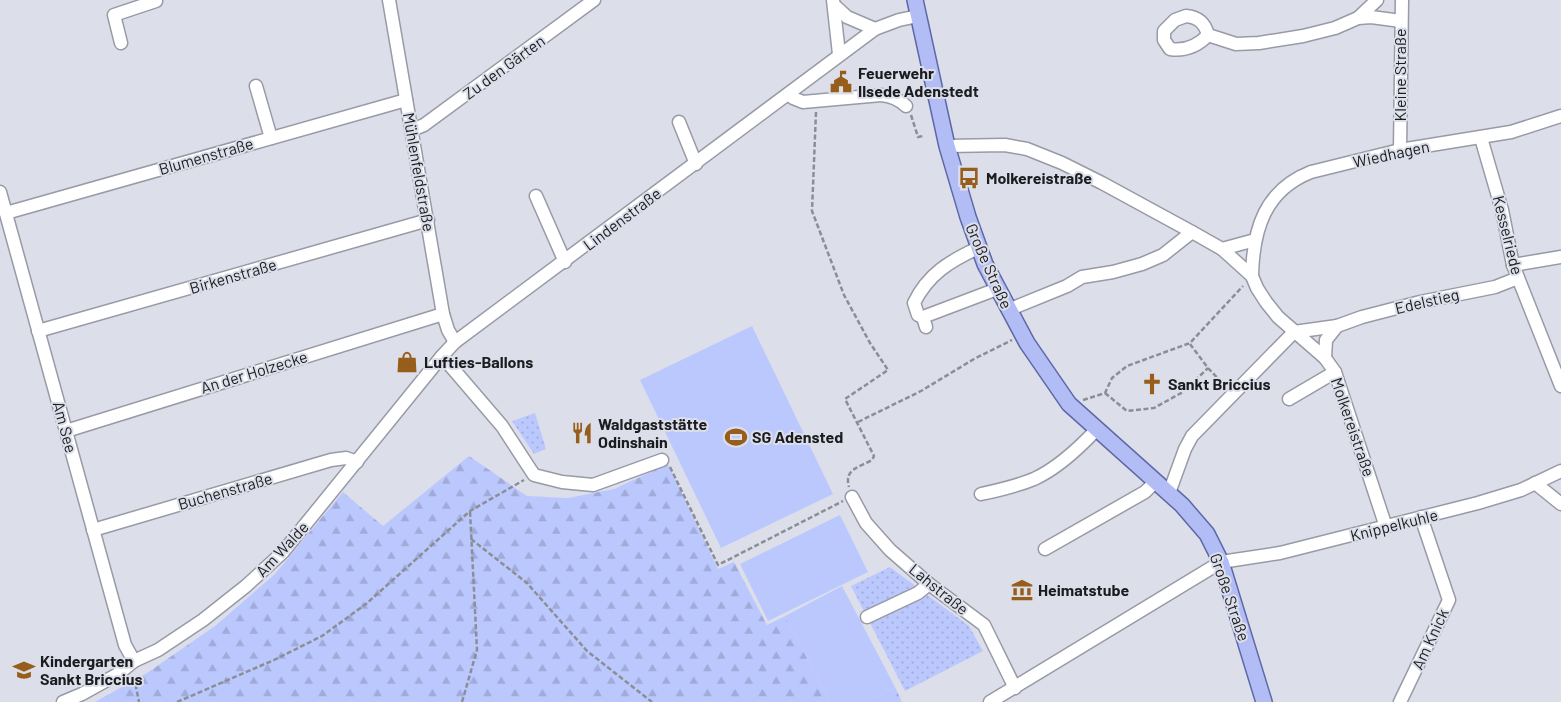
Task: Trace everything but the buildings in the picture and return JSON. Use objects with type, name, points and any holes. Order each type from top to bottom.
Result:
[{"type":"main road","name":"Große Straße","points":[[915,0],[948,146],[978,248],[997,289],[1022,335],[1051,381],[1069,404],[1182,505],[1206,534],[1221,562],[1264,702]]},
{"type":"street","points":[[121,43],[114,15],[156,2],[156,0]]},
{"type":"street","name":"Mühlenfeldstraße","points":[[389,0],[443,314],[448,330],[455,342]]},
{"type":"street","name":"Zu den Gärten","points":[[412,130],[424,125],[594,0]]},
{"type":"street","points":[[1358,18],[1377,0]]},
{"type":"street","name":"Kleine Straße","points":[[1400,150],[1402,0]]},
{"type":"street","points":[[833,2],[847,17],[875,29]]},
{"type":"street","points":[[833,2],[839,54]]},
{"type":"street","name":"Lindenstraße","points":[[455,342],[696,164],[839,54],[875,29],[898,20],[918,16]]},
{"type":"street","points":[[1208,35],[1236,44],[1273,41],[1335,28],[1358,18],[1371,17],[1401,21]]},
{"type":"street","points":[[805,82],[814,101]]},
{"type":"street","points":[[256,86],[271,138]]},
{"type":"street","points":[[789,94],[799,101],[881,95],[891,96],[901,100],[906,106]]},
{"type":"street","name":"Blumenstraße","points":[[6,213],[406,100]]},
{"type":"street","name":"Wiedhagen","points":[[1252,276],[1255,240],[1263,216],[1281,190],[1298,178],[1311,172],[1400,150],[1511,132],[1561,116]]},
{"type":"street","points":[[680,122],[696,164]]},
{"type":"street","name":"Kesselriede","points":[[1481,138],[1502,210],[1513,265],[1561,386]]},
{"type":"street","name":"Molkereistraße","points":[[948,146],[1005,145],[1027,149],[1062,163],[1192,232],[1222,250],[1252,276],[1266,302],[1294,332],[1325,358],[1335,372],[1386,527]]},
{"type":"street","name":"Am See","points":[[0,192],[125,645],[134,661]]},
{"type":"street","points":[[536,196],[565,262]]},
{"type":"street","name":"Birkenstraße","points":[[38,332],[428,220]]},
{"type":"street","points":[[1008,310],[1067,286],[1082,277],[1113,272],[1142,264],[1163,255],[1192,232]]},
{"type":"street","points":[[1222,250],[1255,240]]},
{"type":"street","points":[[978,248],[962,255],[945,266],[922,288],[914,304],[918,315],[925,322],[997,289]]},
{"type":"street","points":[[1513,265],[1561,257]]},
{"type":"street","name":"Edelstieg","points":[[1294,332],[1337,326],[1391,309],[1495,287],[1518,278]]},
{"type":"street","name":"An der Holzecke","points":[[66,430],[443,314]]},
{"type":"street","points":[[1325,358],[1326,340],[1337,326]]},
{"type":"street","points":[[1169,493],[1184,449],[1192,436],[1294,332]]},
{"type":"street","name":"Am Walde","points":[[62,702],[82,694],[118,674],[134,661],[158,650],[202,620],[264,570],[283,552],[455,342]]},
{"type":"street","points":[[442,356],[502,426],[534,475],[562,482],[593,485],[662,460]]},
{"type":"street","points":[[1289,399],[1335,372]]},
{"type":"street","points":[[981,494],[1014,486],[1036,478],[1081,446],[1096,430]]},
{"type":"street","name":"Buchenstraße","points":[[93,530],[331,460],[346,458],[357,462]]},
{"type":"street","name":"Knippelkuhle","points":[[1221,562],[1280,553],[1478,503],[1521,490],[1561,471]]},
{"type":"street","points":[[1045,549],[1145,492],[1156,481]]},
{"type":"street","points":[[1535,483],[1561,504]]},
{"type":"street","name":"Lahstraße","points":[[852,497],[866,523],[890,550],[930,584],[984,625],[1015,688]]},
{"type":"street","name":"Am Knick","points":[[1400,702],[1449,600],[1421,517]]},
{"type":"street","points":[[990,702],[1221,562]]},
{"type":"street","points":[[867,617],[918,593],[930,584]]},
{"type":"path","points":[[662,460],[667,461],[718,565],[852,497],[846,478],[848,473],[872,460],[874,456],[845,399],[888,370],[844,295],[812,211],[814,101]]},
{"type":"path","points":[[906,106],[918,137],[923,136]]},
{"type":"path","points":[[1106,393],[1112,378],[1127,366],[1190,343],[1252,276]]},
{"type":"path","points":[[858,422],[921,391],[974,359],[1022,335]]},
{"type":"path","points":[[1190,343],[1208,368],[1233,394]]},
{"type":"path","points":[[1106,393],[1127,411],[1154,408],[1183,392],[1208,368]]},
{"type":"path","points":[[1069,404],[1106,393]]},
{"type":"path","points":[[177,702],[274,660],[322,636],[366,604],[470,511],[534,475]]},
{"type":"path","points":[[462,702],[477,650],[470,511]]},
{"type":"path","points":[[471,539],[527,583],[587,651],[652,702]]},
{"type":"path","points":[[134,661],[134,675],[139,702]]},
{"type":"green space","name":"SG Adensted","points":[[752,326],[833,494],[721,548],[640,380]]},
{"type":"green space","points":[[535,413],[546,449],[534,454],[512,421]]},
{"type":"green space","points":[[469,456],[527,496],[568,498],[614,489],[668,464],[718,569],[734,562],[767,625],[785,616],[830,702],[95,702],[147,673],[215,626],[275,574],[343,492],[383,526]]},
{"type":"green space","points":[[840,515],[868,572],[768,621],[740,564]]},
{"type":"green space","points":[[890,567],[969,626],[983,651],[905,691],[851,586]]},
{"type":"green space","points":[[842,586],[895,687],[866,702],[830,702],[785,616]]},
{"type":"green space","points":[[895,687],[902,702],[866,702]]},
{"type":"place","name":"Feuerwehr Ilsede Adenstedt","points":[[841,82]]},
{"type":"place","name":"Molkereistraße","points":[[969,178]]},
{"type":"place","name":"Lufties-Ballons","points":[[407,362]]},
{"type":"place","name":"Sankt Briccius","points":[[1152,384]]},
{"type":"place","name":"Waldgaststätte Odinshain","points":[[582,433]]},
{"type":"place","name":"SG Adensted","points":[[736,437]]},
{"type":"place","name":"Heimatstube","points":[[1022,590]]},
{"type":"place","name":"Kindergarten Sankt Briccius","points":[[24,670]]}]
